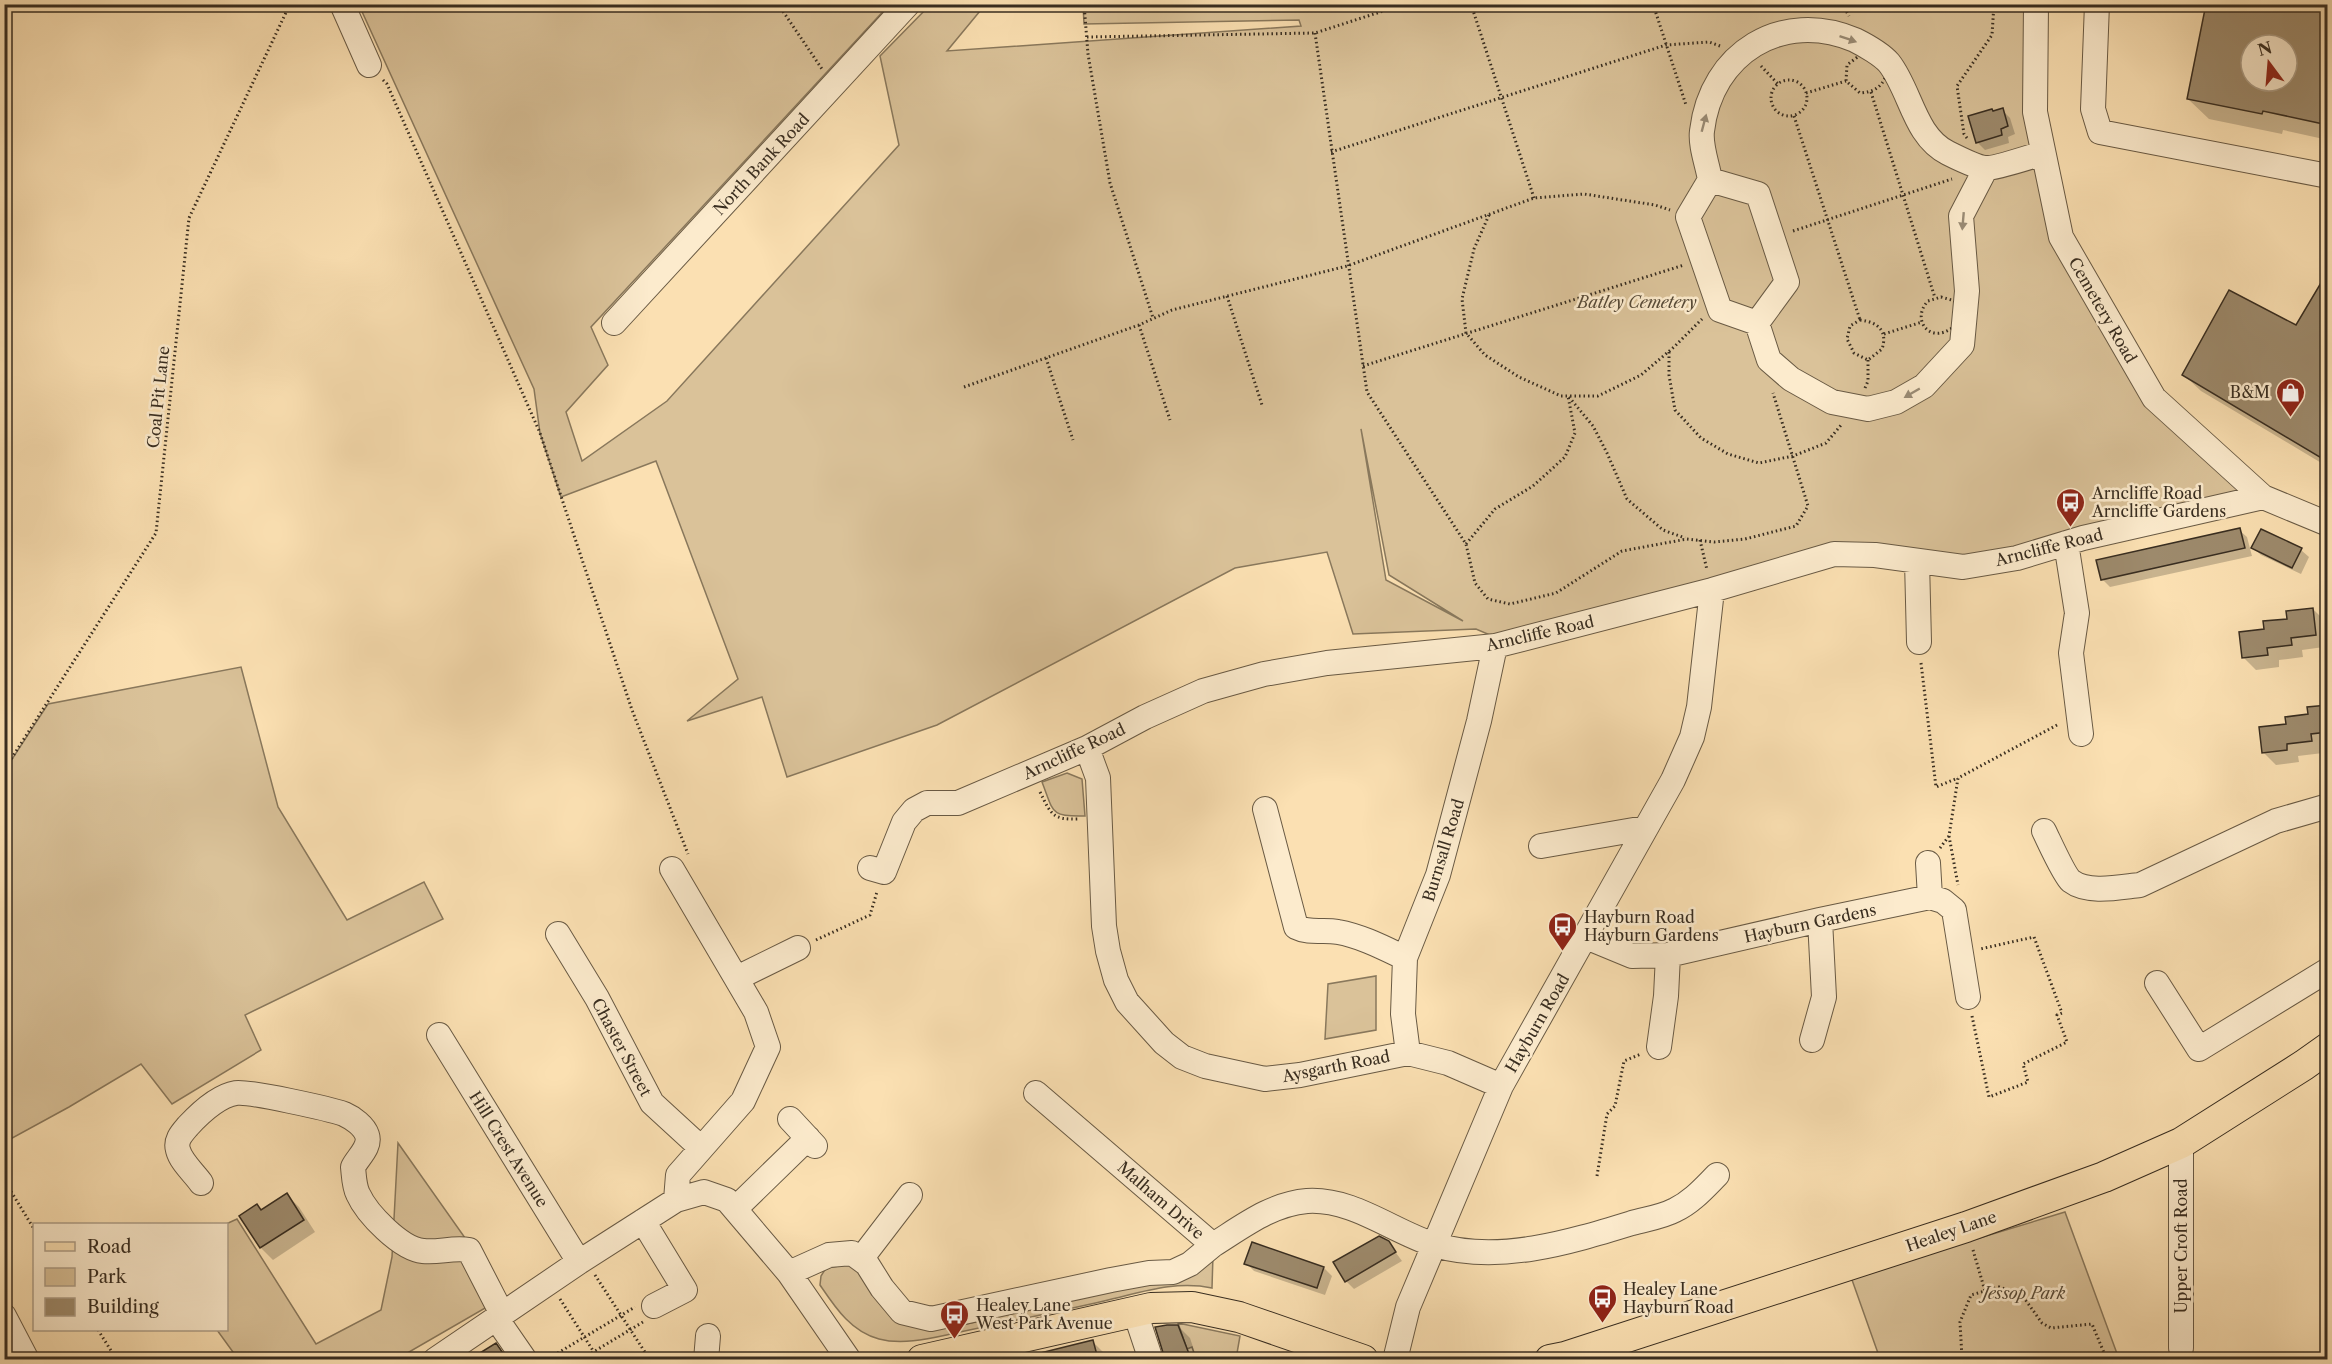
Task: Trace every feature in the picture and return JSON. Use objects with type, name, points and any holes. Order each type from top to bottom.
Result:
[{"type":"main road","name":"Healey Lane","points":[[1550,1359],[1565,1357],[1966,1227],[2104,1177],[2181,1143],[2328,1048]]},
{"type":"main road","points":[[922,1359],[1151,1308],[1192,1307],[1239,1317],[1363,1359]]},
{"type":"street","points":[[342,4],[369,64]]},
{"type":"street","name":"North Bank Road","points":[[614,323],[908,4]]},
{"type":"street","name":"Cemetery Road","points":[[2036,4],[2035,112],[2061,237],[2154,398],[2263,497],[2328,524]]},
{"type":"street","points":[[2097,4],[2093,110],[2100,132],[2328,176]]},
{"type":"street","points":[[1757,323],[1720,310],[1688,217],[1710,180],[1701,133],[1712,95],[1727,66],[1750,46],[1782,33],[1818,30],[1856,41],[1888,63],[1909,97],[1927,137],[1946,152],[1986,168],[2043,153]]},
{"type":"street","points":[[1757,323],[1769,360],[1784,373],[1832,402],[1868,409],[1896,402],[1924,386],[1962,345],[1967,291],[1961,216],[1986,168]]},
{"type":"street","points":[[1710,180],[1758,194],[1787,282],[1757,323]]},
{"type":"street","name":"Arncliffe Road","points":[[877,870],[904,822],[914,810],[927,803],[958,803],[1087,748],[1146,717],[1203,691],[1264,674],[1327,663],[1495,646],[1712,590],[1834,554],[1875,555],[1963,567],[2017,558],[2066,543],[2263,497]]},
{"type":"street","points":[[2066,543],[2077,614],[2071,653],[2080,724]]},
{"type":"street","points":[[1917,561],[1919,642]]},
{"type":"street","name":"Hayburn Road","points":[[1395,1359],[1408,1307],[1501,1086],[1673,780],[1692,737],[1699,707],[1712,590]]},
{"type":"street","name":"Burnsall Road","points":[[1408,1053],[1403,1014],[1405,958],[1438,875],[1474,742],[1495,646]]},
{"type":"street","name":"Aysgarth Road","points":[[1087,748],[1098,778],[1104,926],[1116,980],[1127,1002],[1141,1020],[1182,1056],[1205,1066],[1265,1079],[1300,1075],[1408,1053],[1448,1063],[1501,1086]]},
{"type":"street","points":[[2044,831],[2070,880],[2086,888],[2116,888],[2140,885],[2276,821],[2328,806]]},
{"type":"street","points":[[1265,809],[1296,927],[1306,931],[1337,931],[1405,958]]},
{"type":"street","points":[[1541,846],[1645,828]]},
{"type":"street","points":[[676,1200],[678,1174],[743,1101],[768,1047],[756,1012],[680,863]]},
{"type":"street","points":[[1928,863],[1930,897],[1943,901],[1954,910],[1968,997]]},
{"type":"street","name":"Hayburn Gardens","points":[[1586,937],[1632,956],[1668,955],[1930,897]]},
{"type":"street","points":[[1812,1040],[1824,996],[1820,920]]},
{"type":"street","name":"Chaster Street","points":[[558,934],[597,998],[652,1103],[701,1148]]},
{"type":"street","points":[[737,978],[798,948]]},
{"type":"street","points":[[1659,1047],[1666,996],[1668,955]]},
{"type":"street","points":[[2157,983],[2199,1049],[2328,970]]},
{"type":"street","name":"Hill Crest Avenue","points":[[439,1035],[582,1261]]},
{"type":"street","points":[[201,1183],[182,1159],[177,1144],[180,1136],[193,1120],[215,1102],[245,1093],[346,1115],[363,1127],[368,1137],[367,1146],[353,1167],[358,1194],[366,1207],[398,1240],[414,1250],[424,1252],[469,1250],[499,1316],[525,1359]]},
{"type":"street","name":"Malham Drive","points":[[1036,1093],[1213,1245],[1267,1212],[1287,1204],[1309,1201],[1347,1207],[1434,1244],[1457,1250],[1513,1251],[1568,1240],[1675,1210],[1698,1195],[1717,1175]]},
{"type":"street","points":[[735,1209],[812,1142],[790,1119]]},
{"type":"street","name":"Upper Croft Road","points":[[2181,1143],[2181,1348]]},
{"type":"street","points":[[435,1359],[676,1200],[704,1192],[727,1200],[735,1209],[789,1273],[849,1359]]},
{"type":"street","points":[[861,1259],[910,1196]]},
{"type":"street","points":[[643,1221],[685,1290],[654,1306]]},
{"type":"street","points":[[789,1273],[830,1255],[852,1253],[867,1264],[882,1288],[902,1311],[931,1319],[1111,1280],[1149,1273],[1173,1272],[1190,1264],[1213,1245]]},
{"type":"street","points":[[1135,1312],[1151,1359]]},
{"type":"street","points":[[4,1317],[27,1359]]},
{"type":"street","points":[[706,1359],[708,1336]]},
{"type":"path","name":"Coal Pit Lane","points":[[4,770],[156,533],[189,218],[290,4]]},
{"type":"path","points":[[778,4],[834,85]]},
{"type":"path","points":[[1084,4],[1110,183],[1153,318]]},
{"type":"path","points":[[1087,37],[1315,33],[1405,4]]},
{"type":"path","points":[[1471,4],[1534,198]]},
{"type":"path","points":[[1653,4],[1688,113]]},
{"type":"path","points":[[1772,238],[1986,168],[1964,134],[1957,86],[1992,35],[1994,4]]},
{"type":"path","points":[[1315,33],[1366,392],[1466,544],[1475,583],[1488,599],[1510,604],[1556,593],[1622,550],[1687,539],[1714,542],[1745,538],[1796,526],[1809,506],[1772,388]]},
{"type":"path","points":[[1332,152],[1666,45],[1708,42],[1741,54]]},
{"type":"path","points":[[369,64],[387,84],[540,433],[680,863]]},
{"type":"path","points":[[1786,80],[1796,81],[1802,85],[1806,93],[1808,103],[1794,116],[1780,114],[1771,100],[1771,91],[1786,80]]},
{"type":"path","points":[[1806,93],[1846,81]]},
{"type":"path","points":[[1871,92],[1935,298]]},
{"type":"path","points":[[1794,116],[1860,320]]},
{"type":"path","points":[[964,387],[1139,325],[1172,310],[1347,266],[1534,198],[1584,194],[1655,205],[1688,217]]},
{"type":"path","points":[[1489,215],[1474,249],[1462,299],[1466,333],[1485,355],[1519,377],[1561,396],[1598,396],[1641,375],[1718,303]]},
{"type":"path","points":[[1363,366],[1702,259]]},
{"type":"path","points":[[1227,297],[1262,405]]},
{"type":"path","points":[[1949,297],[1955,301],[1964,316],[1956,327],[1946,333],[1936,334],[1927,330],[1922,322],[1923,306],[1935,298],[1949,297]]},
{"type":"path","points":[[1860,320],[1871,321],[1878,325],[1884,334],[1882,350],[1868,360],[1854,354],[1847,339],[1850,326],[1860,320]]},
{"type":"path","points":[[1884,334],[1922,322]]},
{"type":"path","points":[[1139,325],[1170,420]]},
{"type":"path","points":[[1669,351],[1669,375],[1675,410],[1701,438],[1728,454],[1759,463],[1793,456],[1826,443],[1856,407],[1868,381],[1868,360]]},
{"type":"path","points":[[1046,357],[1073,440]]},
{"type":"path","points":[[1568,396],[1593,426],[1627,499],[1664,530],[1687,539]]},
{"type":"path","points":[[1466,544],[1495,509],[1533,486],[1565,457],[1575,433],[1568,396]]},
{"type":"path","points":[[1700,540],[1712,590]]},
{"type":"path","points":[[1919,642],[1936,787],[2080,724]]},
{"type":"path","points":[[1031,771],[1050,812],[1057,818],[1099,819]]},
{"type":"path","points":[[1928,863],[1949,836],[1958,778]]},
{"type":"path","points":[[798,948],[870,915],[877,870]]},
{"type":"path","points":[[1961,954],[2034,937],[2062,1012],[2057,1015],[2067,1042],[2023,1064],[2028,1082],[1989,1097],[1968,997]]},
{"type":"path","points":[[1597,1176],[1607,1114],[1615,1106],[1624,1061],[1659,1047]]},
{"type":"path","points":[[4,1180],[33,1227]]},
{"type":"path","points":[[1966,1227],[1985,1291]]},
{"type":"path","points":[[582,1261],[650,1359]]},
{"type":"path","points":[[549,1283],[599,1359]]},
{"type":"path","points":[[1957,1359],[1962,1358],[1960,1322],[1971,1295],[2000,1287],[2022,1295],[2042,1323],[2051,1328],[2092,1324],[2107,1359]]},
{"type":"path","points":[[546,1359],[644,1302],[654,1306],[650,1318],[580,1359]]},
{"type":"path","points":[[99,1331],[117,1359]]},
{"type":"green space","name":"Batley Cemetery","points":[[1083,4],[2036,5],[2035,112],[2061,237],[2154,398],[2263,497],[2017,558],[1875,555],[1504,641],[1476,629],[1353,634],[1327,552],[1235,568],[937,725],[787,777],[762,697],[687,721],[738,679],[656,461],[561,497],[540,433],[534,389],[359,5],[889,5],[591,327],[608,365],[566,412],[582,461],[667,401],[899,145],[880,56],[930,5],[985,5],[947,51],[1301,26],[1299,20],[1084,24]],"holes":[[[1361,429],[1389,575],[1463,621],[1386,580]]]},
{"type":"green space","points":[[241,667],[278,807],[347,920],[424,882],[443,919],[245,1015],[261,1050],[172,1104],[141,1064],[5,1142],[5,770],[48,704]]},
{"type":"green space","points":[[1067,773],[1082,779],[1085,816],[1059,814],[1049,801],[1042,782]]},
{"type":"green space","points":[[1376,976],[1376,1030],[1325,1039],[1328,984]]},
{"type":"green space","points":[[398,1143],[506,1296],[397,1359],[238,1359],[218,1331],[228,1331],[228,1223],[237,1219],[316,1344],[381,1310],[392,1257]]},
{"type":"green space","name":"Jessop Park","points":[[2065,1212],[2119,1359],[1869,1359],[1879,1356],[1851,1277]]},
{"type":"green space","points":[[1213,1255],[1212,1288],[1171,1286],[1157,1288],[1032,1317],[899,1342],[879,1339],[860,1331],[845,1318],[820,1285],[821,1276],[826,1268],[852,1264],[884,1305],[963,1325],[1092,1295]]},
{"type":"green space","points":[[1178,1323],[1240,1336],[1236,1359],[1196,1359],[1192,1347],[1187,1349]]},
{"type":"building","points":[[2206,4],[2328,4],[2328,125],[2263,111],[2262,114],[2187,99]]},
{"type":"building","points":[[2003,108],[2008,126],[2001,129],[2002,135],[1976,143],[1968,116]]},
{"type":"building","name":"B&M","points":[[2328,271],[2328,462],[2182,375],[2229,290],[2296,325]]},
{"type":"building","points":[[2240,528],[2245,548],[2101,580],[2096,560]]},
{"type":"building","points":[[2261,529],[2302,548],[2292,568],[2251,548]]},
{"type":"building","points":[[2313,608],[2316,635],[2291,638],[2292,645],[2267,648],[2268,655],[2242,658],[2239,632],[2264,629],[2263,621],[2287,619],[2286,611]]},
{"type":"building","points":[[2328,705],[2328,732],[2311,734],[2312,741],[2287,744],[2287,750],[2262,753],[2259,727],[2286,724],[2285,717],[2308,714],[2307,707]]},
{"type":"building","points":[[287,1193],[304,1220],[260,1248],[239,1216],[257,1204],[261,1210]]},
{"type":"building","points":[[1379,1236],[1389,1241],[1396,1252],[1345,1282],[1333,1262]]},
{"type":"building","points":[[1252,1242],[1324,1267],[1317,1288],[1244,1264]]},
{"type":"building","points":[[1178,1325],[1191,1359],[1165,1359],[1155,1327]]},
{"type":"building","points":[[1093,1340],[1098,1359],[1037,1359],[1036,1354]]},
{"type":"building","points":[[496,1343],[507,1359],[470,1359]]},
{"type":"place","name":"B&M","points":[[2291,418]]},
{"type":"place","name":"Arncliffe Road Arncliffe Gardens","points":[[2071,528]]},
{"type":"place","name":"Hayburn Road Hayburn Gardens","points":[[1563,952]]},
{"type":"place","name":"Healey Lane Hayburn Road","points":[[1602,1324]]},
{"type":"place","name":"Healey Lane West Park Avenue","points":[[955,1340]]}]
